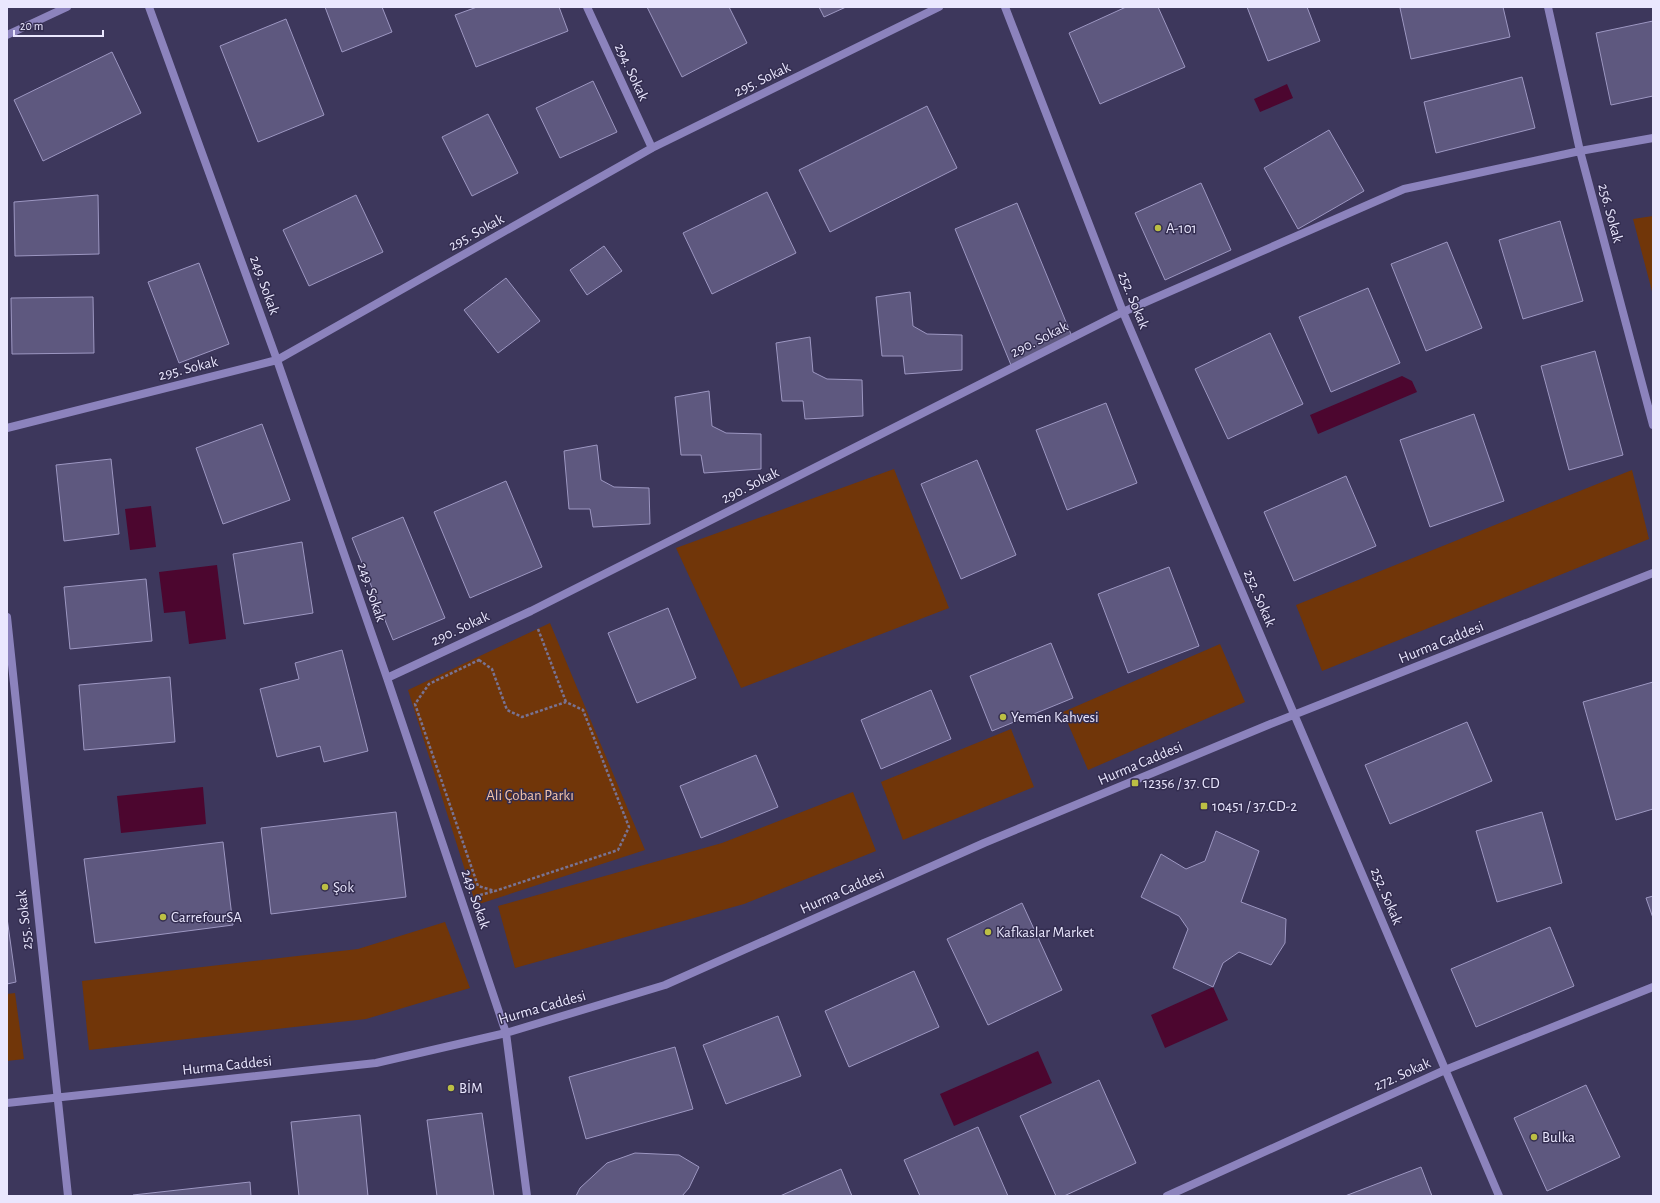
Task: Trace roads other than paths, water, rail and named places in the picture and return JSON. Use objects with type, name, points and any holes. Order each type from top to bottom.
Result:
[{"type":"street","points":[[7,35],[67,7]]},
{"type":"street","name":"249. Sokak","points":[[149,7],[277,360],[387,678],[506,1032],[527,1196]]},
{"type":"street","name":"294. Sokak","points":[[587,7],[652,148]]},
{"type":"street","name":"295. Sokak","points":[[7,428],[277,360],[652,148],[939,7]]},
{"type":"street","name":"252. Sokak","points":[[1005,7],[1123,312],[1499,1196]]},
{"type":"street","name":"256. Sokak","points":[[1548,7],[1580,151],[1653,425]]},
{"type":"street","name":"290. Sokak","points":[[387,678],[531,611],[1123,312],[1404,189],[1580,151],[1653,138]]},
{"type":"street","name":"Hurma Caddesi","points":[[7,1103],[376,1063],[506,1032],[665,985],[984,843],[1268,725],[1295,716],[1653,573]]},
{"type":"street","name":"255. Sokak","points":[[7,617],[68,1196]]},
{"type":"street","name":"272. Sokak","points":[[1167,1196],[1445,1070],[1653,987]]},
{"type":"place","name":"A-101","points":[[1158,228]]},
{"type":"place","name":"Yemen Kahvesi","points":[[1003,717]]},
{"type":"place","name":"12356 / 37. CD","points":[[1135,783]]},
{"type":"place","name":"10451 / 37.CD-2","points":[[1204,806]]},
{"type":"place","name":"Şok","points":[[325,887]]},
{"type":"place","name":"CarrefourSA","points":[[163,917]]},
{"type":"place","name":"Kafkaslar Market","points":[[988,932]]},
{"type":"place","name":"BİM","points":[[451,1088]]},
{"type":"place","name":"Bulka","points":[[1534,1137]]},
{"type":"park label","name":"Ali Çoban Parkı","points":[[530,795]]}]
